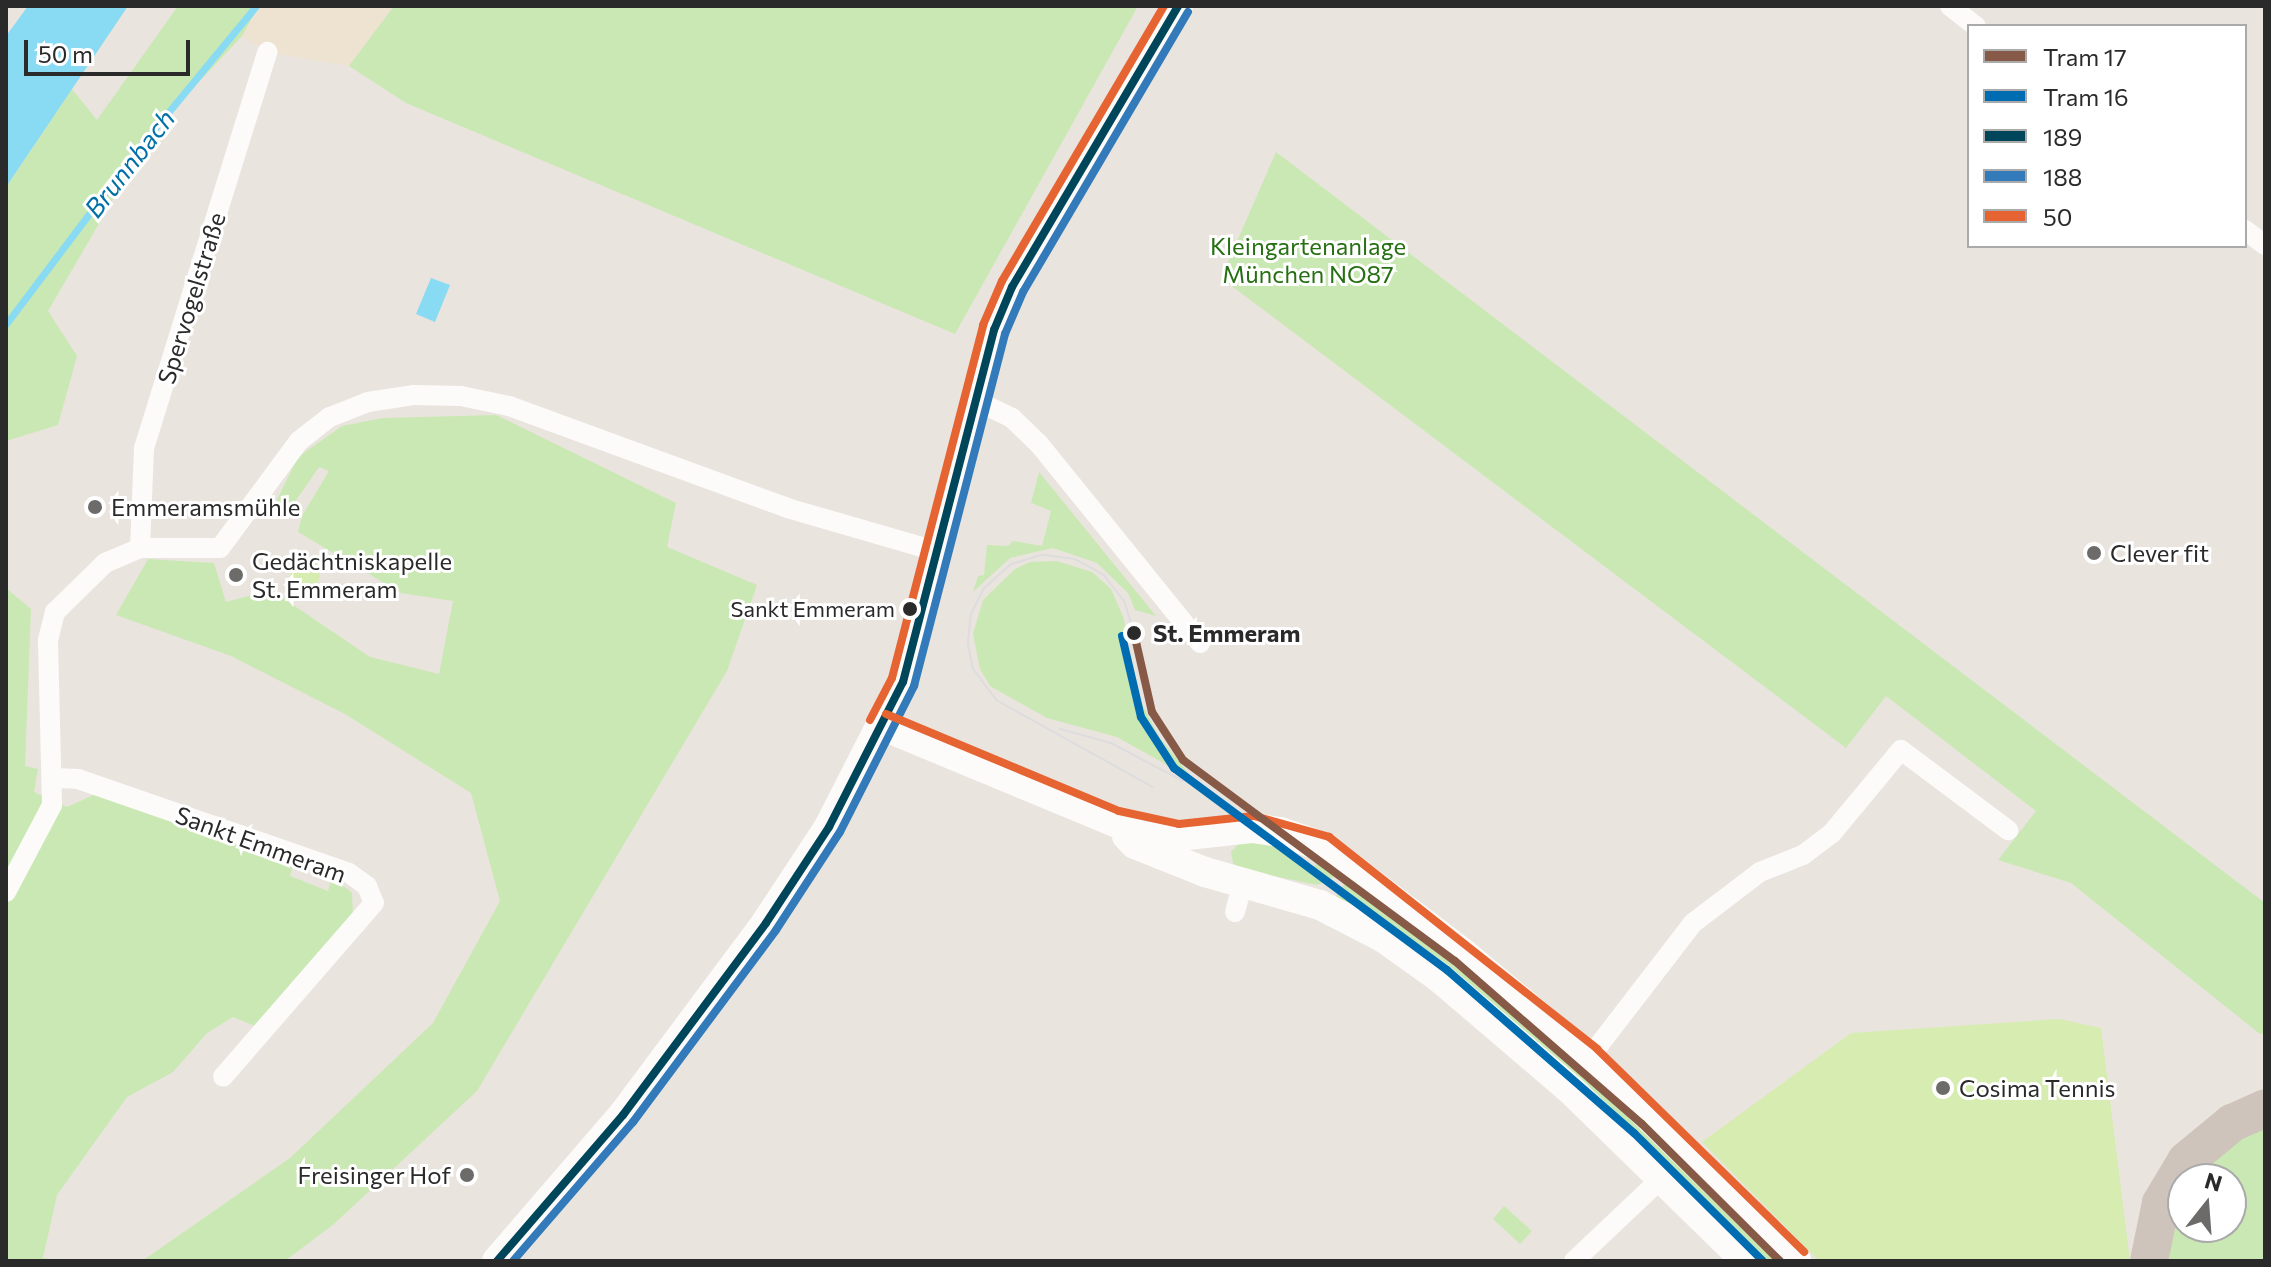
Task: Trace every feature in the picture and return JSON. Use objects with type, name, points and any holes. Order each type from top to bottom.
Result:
[{"type":"highway","points":[[2149,1261],[2161,1203],[2186,1161],[2220,1131],[2265,1108]]},
{"type":"main road","points":[[497,1261],[623,1115],[766,923],[829,827],[903,682],[994,330],[1012,287],[1178,6]]},
{"type":"main road","points":[[881,725],[1115,822],[1178,836],[1237,829],[1281,832],[1343,860],[1589,1058],[1796,1261]]},
{"type":"main road","points":[[1115,822],[1135,844],[1237,882],[1320,905],[1384,938],[1517,1043],[1664,1176],[1746,1261]]},
{"type":"main road","points":[[1237,829],[1220,853],[1222,870],[1237,882]]},
{"type":"street","points":[[1950,6],[1973,24]]},
{"type":"street","name":"Spervogelstraße","points":[[140,548],[144,448],[267,52]]},
{"type":"street","points":[[2247,232],[2265,245]]},
{"type":"street","points":[[6,892],[52,805],[48,640],[55,612],[105,563],[140,548],[220,548],[299,441],[330,417],[368,402],[414,395],[461,396],[563,424],[787,508],[939,552]]},
{"type":"street","points":[[977,401],[1012,418],[1039,444],[1200,643]]},
{"type":"street","points":[[1589,1058],[1693,923],[1760,872],[1803,855],[1832,833],[1901,750],[2008,830]]},
{"type":"street","name":"Sankt Emmeram","points":[[53,778],[78,779],[349,873],[367,886],[374,903],[223,1077]]},
{"type":"street","points":[[1235,912],[1237,882]]},
{"type":"street","points":[[1574,1261],[1664,1176]]},
{"type":"shaded area","points":[[261,6],[394,6],[349,66],[267,52],[242,36]]},
{"type":"green space","points":[[178,6],[259,6],[242,36],[153,131],[48,311],[77,356],[58,425],[6,441],[6,187],[72,89],[97,120]]},
{"type":"green space","points":[[394,6],[1138,6],[955,334],[406,103],[349,66]]},
{"type":"green space","name":"Kleingartenanlage München NO87","points":[[1276,152],[2265,903],[2265,1033],[2260,1034],[2071,883],[1998,860],[2036,811],[1886,696],[1846,748],[1221,278]]},
{"type":"green space","points":[[496,415],[676,503],[667,547],[757,585],[727,671],[477,1091],[334,1224],[285,1261],[142,1261],[290,1158],[433,1023],[500,901],[471,793],[345,714],[231,656],[116,615],[148,559],[214,563],[226,602],[271,590],[370,657],[439,674],[453,601],[401,593],[298,532],[302,516],[329,471],[319,467],[288,512],[271,512],[298,457],[342,426],[383,418]]},
{"type":"green space","points":[[1039,472],[1156,616],[1135,610],[1128,593],[1097,563],[1053,548],[1010,558],[973,592],[978,576],[984,575],[987,545],[1008,546],[1013,541],[1042,546],[1051,511],[1031,503]]},
{"type":"green space","points":[[305,559],[316,563],[320,574],[316,585],[305,589],[294,585],[290,574],[294,563]]},
{"type":"green space","points":[[1057,561],[1092,572],[1111,589],[1124,619],[1134,689],[1160,738],[1194,780],[1117,737],[1047,718],[990,686],[980,669],[973,634],[983,600],[1015,569],[1030,562]]},
{"type":"green space","points":[[6,588],[31,609],[25,766],[38,769],[34,792],[67,807],[98,793],[294,861],[290,876],[328,891],[332,876],[352,893],[353,914],[255,1026],[233,1017],[207,1033],[173,1072],[127,1097],[57,1195],[43,1258],[70,1261],[6,1261]]},
{"type":"green space","points":[[1247,835],[1283,848],[1312,869],[1318,862],[1336,876],[1317,885],[1234,868],[1231,852]]},
{"type":"green space","points":[[1351,875],[1459,957],[1788,1261],[1755,1261],[1336,896]]},
{"type":"green space","name":"Cosima Tennis","points":[[2059,1019],[2101,1028],[2130,1261],[1819,1261],[1702,1142],[1851,1033]]},
{"type":"green space","points":[[2265,1124],[2265,1261],[2163,1261],[2168,1243],[2247,1243],[2247,1163],[2205,1163]]},
{"type":"green space","points":[[1504,1206],[1532,1231],[1520,1244],[1493,1219]]},
{"type":"water","points":[[28,6],[128,6],[6,187],[6,36]]},
{"type":"water","points":[[431,278],[450,285],[435,322],[416,314]]},
{"type":"waterway","name":"Brunnbach","points":[[6,324],[138,149],[256,6]]},
{"type":"tram line","points":[[1134,633],[1124,601],[1104,575],[1075,559],[1041,555],[1011,564],[984,588],[971,613],[968,644],[973,669],[996,700],[1153,787]]},
{"type":"tram line","name":"17","points":[[1134,633],[1152,712],[1183,760],[1455,961],[1642,1124],[1780,1261]]},
{"type":"tram line","name":"16","points":[[1122,636],[1141,717],[1174,768],[1447,970],[1634,1133],[1763,1261]]},
{"type":"tram line","points":[[1060,729],[1111,743],[1183,781]]},
{"type":"transit line","name":"50","points":[[870,720],[892,678],[983,325],[1002,281],[1164,6]]},
{"type":"transit line","name":"189","points":[[497,1261],[623,1115],[766,923],[829,827],[903,682],[994,330],[1012,287],[1178,6]]},
{"type":"transit line","name":"188","points":[[513,1261],[633,1122],[776,930],[840,832],[914,686],[1005,334],[1023,292],[1188,12]]},
{"type":"transit line","name":"50","points":[[886,714],[1119,811],[1179,824],[1254,816],[1329,837],[1597,1049],[1804,1252]]},
{"type":"place","name":"Emmeramsmühle","points":[[95,507]]},
{"type":"place","name":"Clever fit","points":[[2094,553]]},
{"type":"place","name":"Gedächtniskapelle St. Emmeram","points":[[236,575]]},
{"type":"place","name":"Sankt Emmeram","points":[[910,609]]},
{"type":"place","name":"St. Emmeram","points":[[1134,633]]},
{"type":"place","name":"Cosima Tennis","points":[[1943,1088]]},
{"type":"place","name":"Freisinger Hof","points":[[467,1175]]}]
